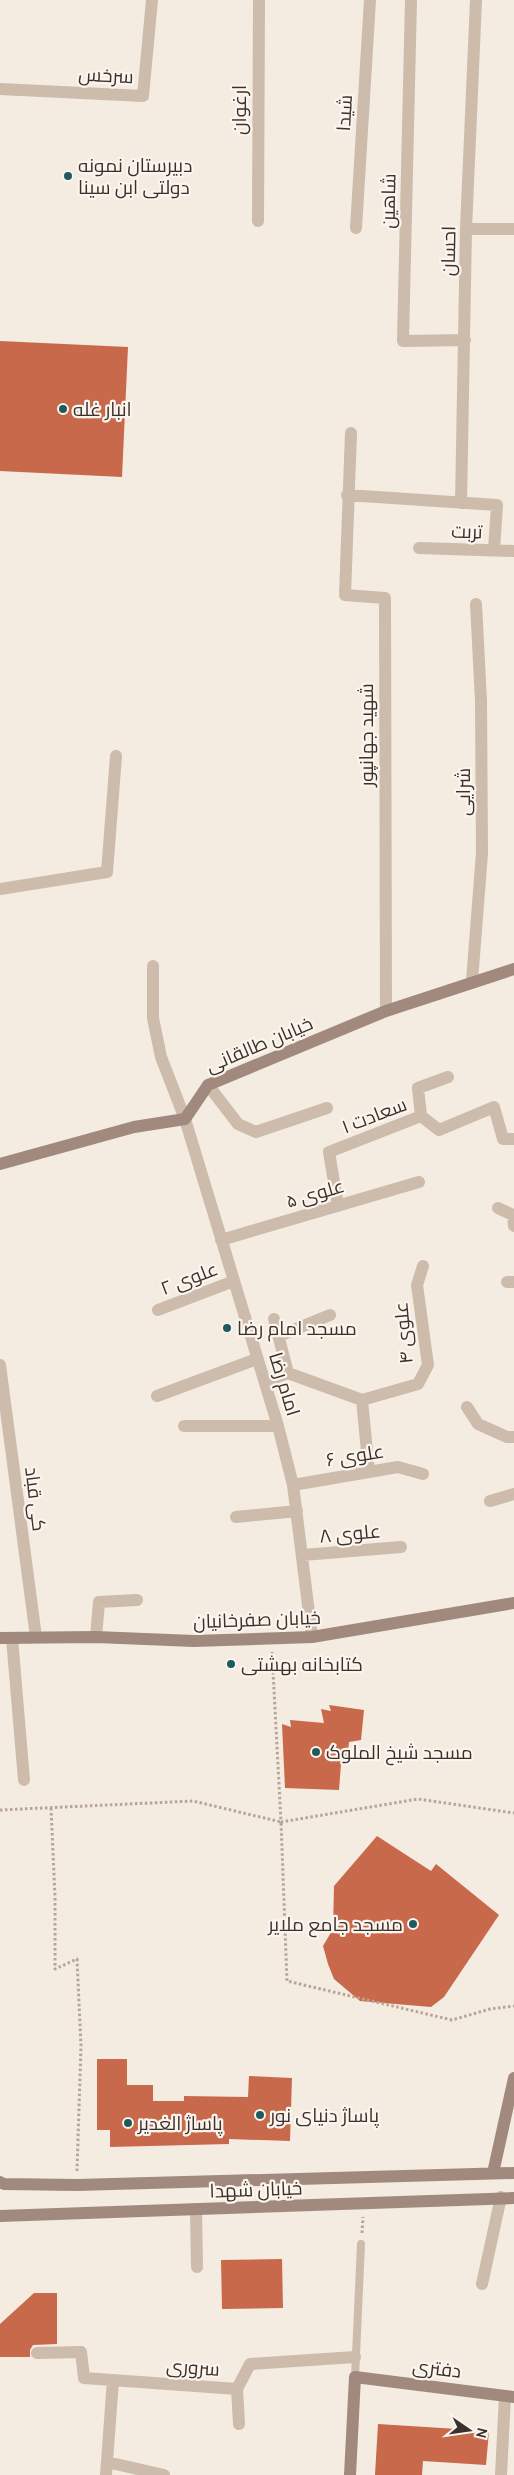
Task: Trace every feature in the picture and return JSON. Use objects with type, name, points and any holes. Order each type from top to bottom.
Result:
[{"type":"main road","name":"خیابان طالقانی","points":[[184,1119],[208,1085],[386,1011],[472,981],[514,969]]},
{"type":"main road","points":[[0,1164],[134,1127],[184,1119]]},
{"type":"main road","name":"خیابان صفرخانیان","points":[[6,1638],[96,1637],[194,1641],[312,1637],[514,1603]]},
{"type":"main road","points":[[493,2173],[514,2078]]},
{"type":"main road","name":"خیابان شهدا","points":[[0,2182],[4,2184],[77,2184],[514,2173]]},
{"type":"main road","name":"خیابان شهدا","points":[[0,2216],[514,2198]]},
{"type":"main road","points":[[350,2475],[354,2377]]},
{"type":"main road","name":"دفتری","points":[[354,2377],[509,2396]]},
{"type":"street","name":"سرخس","points":[[0,89],[143,96],[152,0]]},
{"type":"street","name":"ارغوان","points":[[258,0],[258,221]]},
{"type":"street","name":"شیدا","points":[[356,228],[370,0]]},
{"type":"street","name":"شاهین","points":[[411,0],[403,341],[465,340]]},
{"type":"street","name":"احسان","points":[[462,503],[466,229],[476,0]]},
{"type":"street","points":[[466,229],[514,229]]},
{"type":"street","name":"شهید جهانپور","points":[[351,433],[347,495],[345,595],[385,598],[386,1011]]},
{"type":"street","points":[[347,495],[497,505],[494,550]]},
{"type":"street","name":"تربت","points":[[419,548],[514,551]]},
{"type":"street","name":"شرایی","points":[[472,981],[482,853],[481,701],[476,604]]},
{"type":"street","points":[[0,889],[108,872],[116,756]]},
{"type":"street","name":"امام رضا","points":[[152,966],[154,1018],[161,1057],[184,1119],[234,1281],[278,1426],[293,1485],[312,1637]]},
{"type":"street","points":[[422,1116],[418,1088],[448,1077]]},
{"type":"street","points":[[208,1085],[238,1124],[256,1132],[327,1108]]},
{"type":"street","name":"سعادت ۱","points":[[338,1206],[329,1152],[422,1116],[439,1130],[494,1107],[503,1139],[514,1139]]},
{"type":"street","name":"علوی ۵","points":[[221,1240],[419,1182]]},
{"type":"street","points":[[498,1208],[513,1215],[514,1226]]},
{"type":"street","name":"علوی ۴","points":[[362,1400],[418,1384],[428,1365],[417,1285],[423,1266]]},
{"type":"street","name":"علوی ۲","points":[[158,1310],[234,1281]]},
{"type":"street","points":[[279,1336],[330,1315]]},
{"type":"street","points":[[274,1318],[288,1373]]},
{"type":"street","points":[[157,1396],[257,1359]]},
{"type":"street","name":"کی قباد","points":[[0,1365],[36,1637]]},
{"type":"street","points":[[264,1382],[288,1373],[362,1400],[369,1472]]},
{"type":"street","points":[[467,1407],[478,1424],[514,1437]]},
{"type":"street","points":[[184,1426],[278,1426]]},
{"type":"street","name":"علوی ۶","points":[[293,1485],[398,1467],[423,1474]]},
{"type":"street","points":[[490,1501],[514,1494]]},
{"type":"street","points":[[236,1517],[297,1511]]},
{"type":"street","name":"علوی ۸","points":[[303,1556],[401,1547]]},
{"type":"street","points":[[96,1637],[99,1602],[136,1600]]},
{"type":"street","points":[[6,1638],[24,1780]]},
{"type":"street","points":[[482,2284],[500,2197]]},
{"type":"street","points":[[196,2209],[197,2267]]},
{"type":"street","name":"سروری","points":[[37,2354],[81,2352],[84,2378],[237,2389],[250,2364],[356,2358]]},
{"type":"street","points":[[113,2380],[107,2469],[164,2475]]},
{"type":"street","points":[[237,2389],[239,2424]]},
{"type":"street","points":[[501,2475],[509,2396]]},
{"type":"lane","points":[[354,2377],[362,2244]]},
{"type":"path","points":[[271,1638],[287,1981],[452,2020],[514,2006]]},
{"type":"path","points":[[0,1810],[193,1801],[281,1822],[418,1798],[514,1813]]},
{"type":"path","points":[[51,1808],[56,1896],[55,1968],[77,1959],[81,2046],[77,2184]]},
{"type":"path","points":[[362,2244],[364,2204]]},
{"type":"building","name":"انبار غله","points":[[0,341],[128,347],[122,477],[0,471]]},
{"type":"building","name":"مسجد شیخ الملوک","points":[[329,1705],[364,1710],[361,1740],[349,1742],[347,1763],[341,1764],[339,1790],[285,1788],[282,1724],[291,1727],[290,1720],[324,1723],[321,1709],[331,1711]]},
{"type":"building","name":"مسجد جامع ملایر","points":[[377,1836],[431,1871],[436,1864],[499,1915],[444,1997],[431,2007],[360,2001],[334,1979],[328,1964],[323,1946],[333,1929],[334,1886]]},
{"type":"building","points":[[97,2059],[127,2059],[127,2085],[153,2085],[153,2101],[184,2101],[184,2096],[248,2097],[249,2076],[292,2078],[290,2141],[229,2139],[229,2144],[110,2147],[110,2130],[97,2130]]},
{"type":"building","points":[[282,2259],[283,2308],[222,2309],[221,2260]]},
{"type":"building","points":[[34,2293],[57,2293],[57,2344],[33,2345],[30,2350],[30,2357],[0,2357],[0,2324]]},
{"type":"building","points":[[378,2424],[489,2431],[486,2465],[423,2461],[422,2475],[375,2475]]},
{"type":"place","name":"دبیرستان نمونه دولتی ابن سینا","points":[[68,176]]},
{"type":"place","name":"انبار غله","points":[[63,409]]},
{"type":"place","name":"مسجد امام رضا","points":[[227,1328]]},
{"type":"place","name":"کتابخانه بهشتی","points":[[231,1664]]},
{"type":"place","name":"مسجد شیخ الملوک","points":[[316,1752]]},
{"type":"place","name":"مسجد جامع ملایر","points":[[413,1924]]},
{"type":"place","name":"پاساژ دنیای نور","points":[[260,2115]]},
{"type":"place","name":"پاساژ الغدیر","points":[[128,2123]]}]
